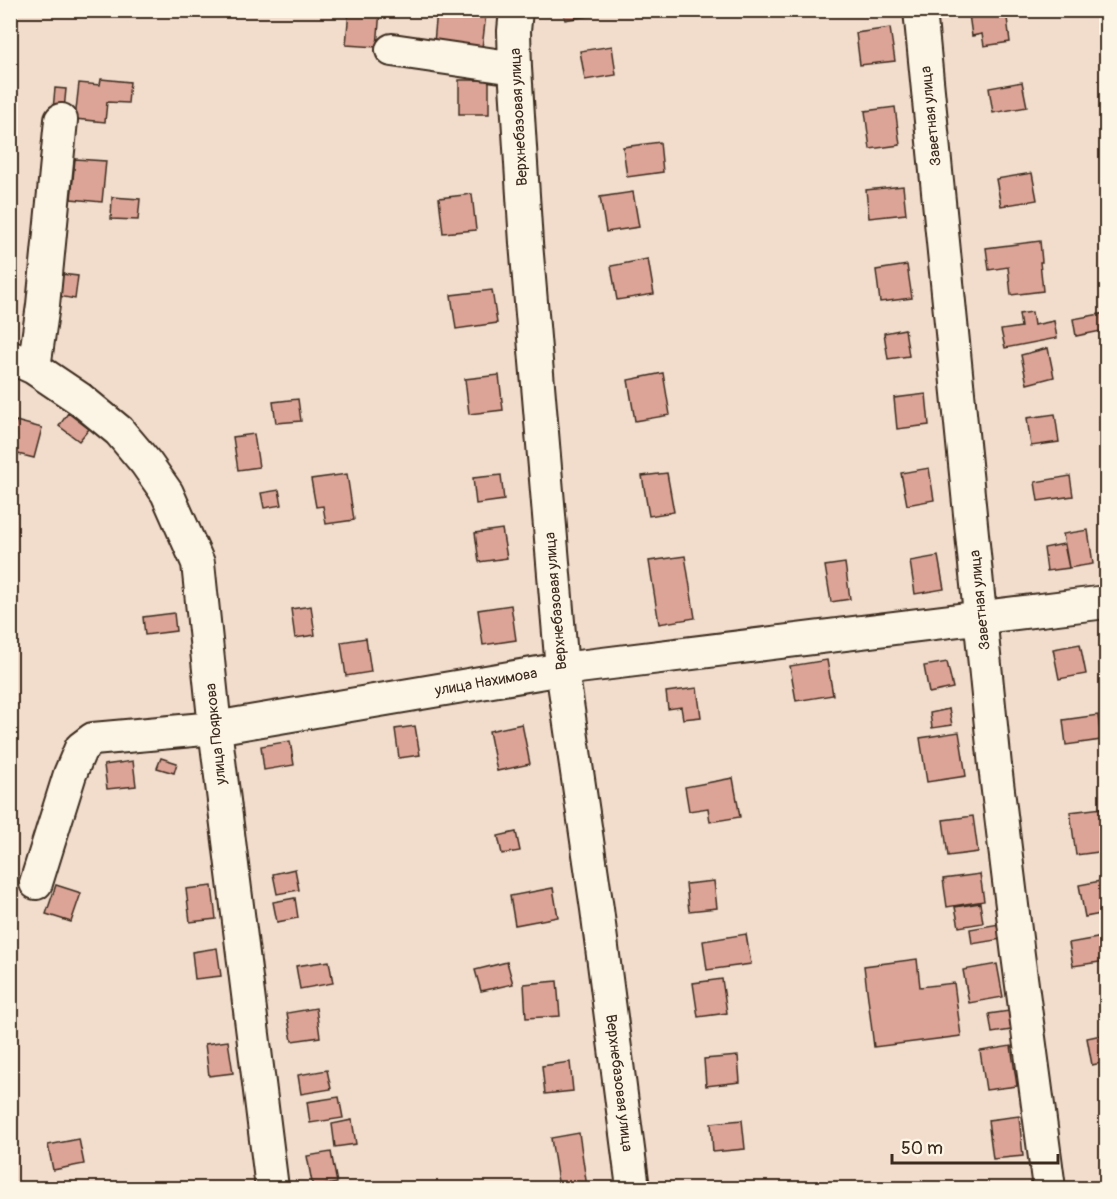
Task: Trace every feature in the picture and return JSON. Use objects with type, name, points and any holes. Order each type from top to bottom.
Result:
[{"type":"street","name":"Верхнебазовая улица","points":[[516,10],[515,68],[531,310],[562,669],[597,909],[633,1188]]},
{"type":"street","name":"Заветная улица","points":[[920,10],[982,616],[995,766],[1049,1188]]},
{"type":"street","points":[[392,50],[515,68]]},
{"type":"street","points":[[22,363],[43,305],[61,120]]},
{"type":"street","name":"улица Пояркова","points":[[22,363],[80,399],[119,430],[167,493],[198,562],[215,728],[272,1188]]},
{"type":"street","name":"улица Нахимова","points":[[36,883],[70,774],[81,748],[93,739],[215,728],[562,669],[1107,602]]},
{"type":"building","points":[[349,10],[380,10],[377,47],[346,45]]},
{"type":"building","points":[[437,10],[486,14],[482,48],[434,43]]},
{"type":"building","points":[[563,10],[589,10],[590,16],[565,20]]},
{"type":"building","points":[[980,10],[1006,10],[1010,42],[984,46],[982,34],[972,36],[969,14],[981,12]]},
{"type":"building","points":[[890,28],[895,61],[860,65],[856,33]]},
{"type":"building","points":[[612,46],[616,75],[585,80],[580,51]]},
{"type":"building","points":[[101,79],[130,82],[128,103],[107,102],[105,122],[75,119],[79,83],[100,85]]},
{"type":"building","points":[[459,80],[489,80],[489,114],[459,114]]},
{"type":"building","points":[[1022,82],[1027,107],[993,113],[989,88]]},
{"type":"building","points":[[55,88],[66,89],[64,110],[53,110]]},
{"type":"building","points":[[895,107],[900,145],[870,149],[865,111]]},
{"type":"building","points":[[660,142],[663,172],[627,177],[623,147]]},
{"type":"building","points":[[75,159],[106,161],[102,202],[71,199]]},
{"type":"building","points":[[1032,173],[1037,200],[1001,206],[996,179]]},
{"type":"building","points":[[903,186],[906,214],[869,218],[866,190]]},
{"type":"building","points":[[633,192],[639,227],[606,232],[600,197]]},
{"type":"building","points":[[472,194],[476,230],[443,233],[439,198]]},
{"type":"building","points":[[112,197],[140,199],[138,220],[111,219]]},
{"type":"building","points":[[1040,241],[1043,291],[1011,295],[1008,267],[989,270],[986,248]]},
{"type":"building","points":[[648,259],[654,294],[617,300],[611,266]]},
{"type":"building","points":[[907,265],[912,298],[880,302],[876,270]]},
{"type":"building","points":[[61,274],[78,276],[75,299],[58,296]]},
{"type":"building","points":[[492,290],[497,323],[456,329],[451,295]]},
{"type":"building","points":[[1032,312],[1034,325],[1054,321],[1057,338],[1005,348],[1001,330],[1021,327],[1019,314]]},
{"type":"building","points":[[1106,313],[1106,330],[1076,336],[1073,319]]},
{"type":"building","points":[[905,329],[909,356],[888,359],[884,333]]},
{"type":"building","points":[[1048,348],[1054,377],[1027,384],[1021,355]]},
{"type":"building","points":[[663,373],[670,415],[635,421],[628,380]]},
{"type":"building","points":[[499,375],[503,410],[469,414],[465,379]]},
{"type":"building","points":[[926,394],[929,425],[897,429],[894,398]]},
{"type":"building","points":[[298,399],[301,421],[276,423],[273,402]]},
{"type":"building","points":[[68,413],[89,429],[79,441],[59,426]]},
{"type":"building","points":[[1055,414],[1059,442],[1031,446],[1027,418]]},
{"type":"building","points":[[16,421],[42,428],[34,458],[10,452],[10,440]]},
{"type":"building","points":[[254,434],[259,467],[238,470],[233,437]]},
{"type":"building","points":[[929,468],[934,500],[907,505],[901,473]]},
{"type":"building","points":[[667,473],[674,512],[649,516],[642,476]]},
{"type":"building","points":[[347,474],[354,520],[326,524],[323,506],[316,507],[311,479]]},
{"type":"building","points":[[501,475],[504,500],[476,504],[473,478]]},
{"type":"building","points":[[1070,476],[1073,496],[1038,501],[1035,482]]},
{"type":"building","points":[[279,490],[282,505],[264,508],[261,493]]},
{"type":"building","points":[[502,529],[507,558],[479,562],[475,533]]},
{"type":"building","points":[[1088,530],[1093,564],[1069,568],[1063,534]]},
{"type":"building","points":[[1064,544],[1069,568],[1047,571],[1044,548]]},
{"type":"building","points":[[685,556],[695,618],[659,624],[649,561]]},
{"type":"building","points":[[938,556],[944,589],[915,594],[910,561]]},
{"type":"building","points":[[845,563],[850,599],[831,602],[825,566]]},
{"type":"building","points":[[511,605],[516,640],[483,645],[478,610]]},
{"type":"building","points":[[311,606],[315,635],[295,638],[291,609]]},
{"type":"building","points":[[174,613],[176,631],[145,635],[143,617]]},
{"type":"building","points":[[366,638],[371,672],[346,676],[341,642]]},
{"type":"building","points":[[1080,644],[1086,674],[1059,679],[1053,649]]},
{"type":"building","points":[[827,660],[833,695],[796,701],[790,666]]},
{"type":"building","points":[[947,662],[953,688],[929,693],[924,666]]},
{"type":"building","points":[[697,688],[701,717],[683,719],[681,707],[668,709],[666,692]]},
{"type":"building","points":[[949,709],[952,725],[932,728],[930,713]]},
{"type":"building","points":[[1098,715],[1101,740],[1066,745],[1063,720]]},
{"type":"building","points":[[522,724],[530,764],[497,771],[489,731]]},
{"type":"building","points":[[415,726],[420,755],[399,758],[395,729]]},
{"type":"building","points":[[959,732],[966,776],[927,782],[920,738]]},
{"type":"building","points":[[290,741],[294,765],[264,770],[261,746]]},
{"type":"building","points":[[161,758],[177,763],[174,773],[157,768]]},
{"type":"building","points":[[133,761],[136,786],[107,789],[104,765]]},
{"type":"building","points":[[733,778],[740,817],[710,822],[708,808],[689,811],[685,787]]},
{"type":"building","points":[[1102,808],[1106,851],[1076,855],[1070,812]]},
{"type":"building","points":[[973,816],[978,852],[948,856],[943,820]]},
{"type":"building","points":[[516,832],[520,851],[502,854],[498,836]]},
{"type":"building","points":[[295,869],[299,890],[277,894],[273,874]]},
{"type":"building","points":[[980,874],[984,901],[947,907],[943,879]]},
{"type":"building","points":[[1106,880],[1106,913],[1085,917],[1079,885]]},
{"type":"building","points":[[714,881],[717,908],[689,911],[686,884]]},
{"type":"building","points":[[56,885],[81,893],[71,922],[46,914]]},
{"type":"building","points":[[212,886],[216,919],[190,922],[186,889]]},
{"type":"building","points":[[553,888],[558,917],[515,925],[510,896]]},
{"type":"building","points":[[295,898],[298,918],[277,922],[273,902]]},
{"type":"building","points":[[980,903],[983,923],[959,927],[955,907]]},
{"type":"building","points":[[999,924],[1002,939],[972,944],[970,929]]},
{"type":"building","points":[[746,934],[751,964],[707,970],[703,941]]},
{"type":"building","points":[[1103,937],[1106,961],[1073,966],[1069,943]]},
{"type":"building","points":[[217,948],[221,976],[195,979],[192,952]]},
{"type":"building","points":[[917,959],[920,987],[954,983],[961,1036],[874,1047],[864,966]]},
{"type":"building","points":[[329,961],[333,983],[300,989],[296,966]]},
{"type":"building","points":[[507,962],[513,984],[481,991],[475,970]]},
{"type":"building","points":[[997,964],[1003,997],[969,1003],[963,970]]},
{"type":"building","points":[[722,979],[727,1013],[698,1017],[693,983]]},
{"type":"building","points":[[557,981],[560,1016],[526,1018],[524,984]]},
{"type":"building","points":[[316,1008],[320,1037],[292,1041],[287,1013]]},
{"type":"building","points":[[1009,1011],[1011,1030],[992,1033],[989,1014]]},
{"type":"building","points":[[1106,1034],[1106,1062],[1092,1065],[1087,1038]]},
{"type":"building","points":[[228,1041],[233,1073],[209,1076],[205,1044]]},
{"type":"building","points":[[1011,1046],[1017,1086],[986,1090],[980,1051]]},
{"type":"building","points":[[738,1056],[740,1082],[706,1086],[704,1059]]},
{"type":"building","points":[[570,1062],[573,1091],[545,1094],[542,1066]]},
{"type":"building","points":[[327,1070],[331,1089],[301,1094],[298,1075]]},
{"type":"building","points":[[339,1097],[343,1118],[310,1123],[307,1102]]},
{"type":"building","points":[[1019,1116],[1023,1156],[993,1159],[988,1120]]},
{"type":"building","points":[[352,1120],[356,1144],[335,1147],[332,1124]]},
{"type":"building","points":[[742,1120],[745,1149],[713,1152],[711,1123]]},
{"type":"building","points":[[579,1133],[587,1187],[559,1188],[551,1138]]},
{"type":"building","points":[[79,1139],[84,1164],[53,1170],[48,1145]]},
{"type":"building","points":[[331,1152],[337,1183],[313,1188],[307,1156]]}]
